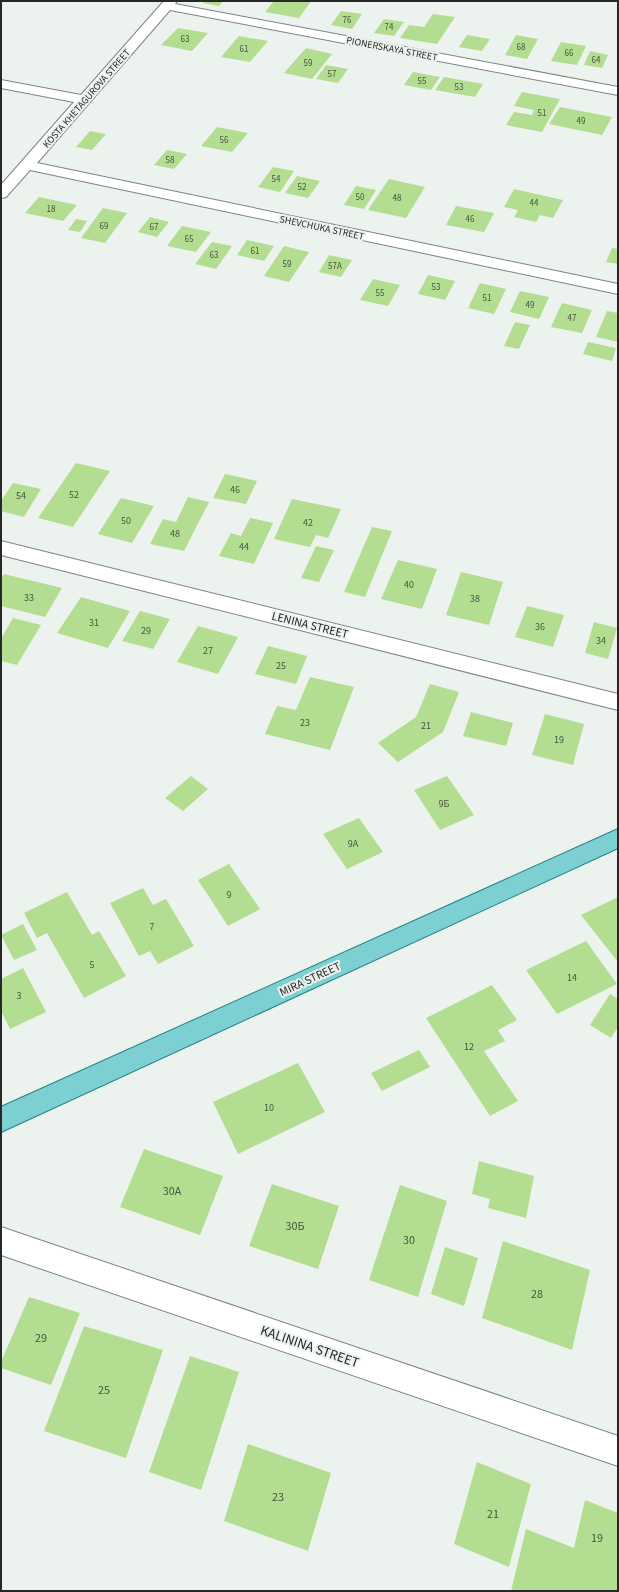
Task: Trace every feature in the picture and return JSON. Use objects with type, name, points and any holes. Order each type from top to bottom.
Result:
[{"type":"main road","name":"MIRA STREET","points":[[1,1120],[618,838]]},
{"type":"street","name":"PIONERSKAYA STREET","points":[[168,4],[618,91]]},
{"type":"street","name":"KOSTA KHETAGUROVA STREET","points":[[1,194],[168,4]]},
{"type":"street","points":[[1,84],[84,100]]},
{"type":"street","name":"SHEVCHUKA STREET","points":[[27,165],[618,289]]},
{"type":"street","name":"LENINA STREET","points":[[1,548],[618,702]]},
{"type":"street","name":"KALININA STREET","points":[[1,1240],[618,1451]]},
{"type":"building","points":[[205,1],[223,1],[219,6],[203,3]]},
{"type":"building","points":[[274,1],[311,1],[299,18],[265,12]]},
{"type":"building","points":[[341,11],[362,14],[352,29],[331,25]]},
{"type":"building","points":[[433,14],[455,17],[437,44],[400,38],[409,25],[424,27]]},
{"type":"building","points":[[384,19],[404,22],[394,36],[374,33]]},
{"type":"building","points":[[178,28],[208,33],[192,51],[161,45]]},
{"type":"building","points":[[467,35],[490,39],[482,51],[459,47]]},
{"type":"building","points":[[516,35],[538,39],[527,59],[505,55]]},
{"type":"building","points":[[239,36],[268,41],[250,62],[221,57]]},
{"type":"building","points":[[561,42],[586,46],[577,65],[551,61]]},
{"type":"building","points":[[306,48],[332,54],[312,79],[284,73]]},
{"type":"building","points":[[590,51],[608,55],[602,68],[584,65]]},
{"type":"building","points":[[326,65],[348,69],[338,83],[316,79]]},
{"type":"building","points":[[413,72],[440,77],[431,90],[404,85]]},
{"type":"building","points":[[444,77],[483,84],[475,97],[435,90]]},
{"type":"building","points":[[522,92],[560,99],[542,132],[506,125],[514,112],[532,115],[534,110],[514,106]]},
{"type":"building","points":[[560,107],[612,117],[602,135],[549,124]]},
{"type":"building","points":[[217,127],[248,133],[232,152],[201,146]]},
{"type":"building","points":[[90,131],[106,134],[92,150],[76,147]]},
{"type":"building","points":[[167,150],[187,154],[174,169],[154,165]]},
{"type":"building","points":[[273,167],[294,171],[280,192],[258,187]]},
{"type":"building","points":[[297,176],[320,181],[308,198],[285,193]]},
{"type":"building","points":[[389,179],[425,187],[406,218],[368,210]]},
{"type":"building","points":[[356,186],[376,190],[364,209],[344,205]]},
{"type":"building","points":[[514,189],[563,200],[553,218],[540,215],[536,222],[514,217],[518,210],[504,207]]},
{"type":"building","points":[[39,197],[77,205],[63,221],[25,213]]},
{"type":"building","points":[[456,206],[494,213],[484,232],[446,225]]},
{"type":"building","points":[[103,208],[127,213],[105,243],[81,238]]},
{"type":"building","points":[[150,217],[169,222],[157,237],[138,232]]},
{"type":"building","points":[[76,219],[87,221],[80,232],[68,230]]},
{"type":"building","points":[[182,226],[211,232],[196,252],[167,246]]},
{"type":"building","points":[[247,240],[274,246],[264,261],[237,255]]},
{"type":"building","points":[[212,242],[232,246],[216,269],[195,264]]},
{"type":"building","points":[[284,246],[309,252],[289,282],[264,276]]},
{"type":"building","points":[[612,248],[618,249],[618,264],[606,262]]},
{"type":"building","points":[[329,255],[352,260],[341,277],[319,272]]},
{"type":"building","points":[[428,275],[455,281],[445,300],[418,294]]},
{"type":"building","points":[[373,279],[400,285],[388,306],[360,300]]},
{"type":"building","points":[[480,283],[506,289],[494,314],[468,308]]},
{"type":"building","points":[[520,291],[549,297],[539,319],[510,312]]},
{"type":"building","points":[[562,303],[592,310],[582,333],[551,327]]},
{"type":"building","points":[[607,311],[618,313],[618,342],[596,337]]},
{"type":"building","points":[[515,322],[530,325],[519,349],[504,346]]},
{"type":"building","points":[[588,342],[616,348],[612,361],[583,354]]},
{"type":"building","points":[[76,463],[110,471],[73,527],[38,518]]},
{"type":"building","points":[[225,474],[257,481],[246,504],[213,498]]},
{"type":"building","points":[[13,483],[41,489],[24,517],[1,511],[1,501]]},
{"type":"building","points":[[188,497],[209,502],[184,551],[150,544],[163,519],[176,522]]},
{"type":"building","points":[[121,498],[154,506],[132,543],[98,534]]},
{"type":"building","points":[[292,499],[341,509],[328,538],[316,535],[310,547],[274,539]]},
{"type":"building","points":[[250,518],[273,523],[254,564],[219,556],[231,533],[241,536]]},
{"type":"building","points":[[372,527],[392,531],[365,597],[344,592]]},
{"type":"building","points":[[316,546],[334,550],[319,582],[301,578]]},
{"type":"building","points":[[398,560],[437,569],[422,609],[381,599]]},
{"type":"building","points":[[461,572],[503,582],[489,625],[446,615]]},
{"type":"building","points":[[4,574],[62,588],[45,617],[1,606],[1,579]]},
{"type":"building","points":[[81,597],[130,611],[108,648],[57,633]]},
{"type":"building","points":[[527,606],[564,615],[553,647],[515,637]]},
{"type":"building","points":[[140,611],[170,619],[153,649],[122,641]]},
{"type":"building","points":[[13,618],[41,625],[17,665],[1,661],[1,639]]},
{"type":"building","points":[[594,622],[617,628],[608,659],[585,653]]},
{"type":"building","points":[[198,626],[238,637],[218,674],[177,662]]},
{"type":"building","points":[[268,646],[307,656],[296,684],[255,674]]},
{"type":"building","points":[[310,677],[354,687],[330,750],[265,734],[277,706],[296,710]]},
{"type":"building","points":[[430,684],[459,692],[443,732],[398,762],[378,743],[416,717]]},
{"type":"building","points":[[471,712],[513,723],[506,746],[463,736]]},
{"type":"building","points":[[545,714],[584,724],[573,765],[532,755]]},
{"type":"building","points":[[191,776],[208,789],[183,811],[165,798]]},
{"type":"building","points":[[447,776],[474,815],[440,830],[414,790]]},
{"type":"building","points":[[359,818],[383,852],[347,869],[323,834]]},
{"type":"building","points":[[229,864],[260,909],[228,926],[198,880]]},
{"type":"building","points":[[143,888],[153,905],[166,899],[194,946],[158,964],[150,951],[139,956],[110,903]]},
{"type":"building","points":[[67,892],[92,935],[99,931],[126,976],[84,998],[47,933],[37,938],[24,913]]},
{"type":"building","points":[[618,897],[618,962],[581,915]]},
{"type":"building","points":[[23,924],[37,950],[14,960],[1,935]]},
{"type":"building","points":[[586,941],[617,984],[557,1014],[526,970]]},
{"type":"building","points":[[23,968],[46,1012],[10,1029],[1,1011],[1,979]]},
{"type":"building","points":[[492,985],[517,1020],[498,1030],[505,1041],[484,1051],[518,1101],[490,1116],[426,1018]]},
{"type":"building","points":[[610,994],[618,999],[618,1027],[611,1038],[590,1025]]},
{"type":"building","points":[[419,1050],[430,1067],[382,1091],[371,1073]]},
{"type":"building","points":[[298,1063],[325,1112],[238,1154],[213,1102]]},
{"type":"building","points":[[144,1149],[223,1176],[200,1235],[120,1207]]},
{"type":"building","points":[[479,1161],[534,1176],[526,1218],[488,1208],[490,1199],[472,1194]]},
{"type":"building","points":[[272,1184],[339,1206],[318,1269],[249,1246]]},
{"type":"building","points":[[400,1185],[447,1201],[418,1297],[369,1280]]},
{"type":"building","points":[[503,1241],[590,1270],[572,1350],[482,1318]]},
{"type":"building","points":[[445,1247],[478,1258],[464,1306],[431,1294]]},
{"type":"building","points":[[29,1297],[80,1313],[51,1385],[1,1368],[1,1362]]},
{"type":"building","points":[[84,1326],[163,1350],[126,1458],[44,1431]]},
{"type":"building","points":[[190,1356],[239,1372],[201,1490],[149,1472]]},
{"type":"building","points":[[248,1444],[331,1473],[308,1551],[224,1521]]},
{"type":"building","points":[[477,1462],[531,1484],[509,1567],[454,1544]]},
{"type":"building","points":[[585,1500],[618,1513],[618,1591],[511,1591],[526,1529],[574,1548]]}]
